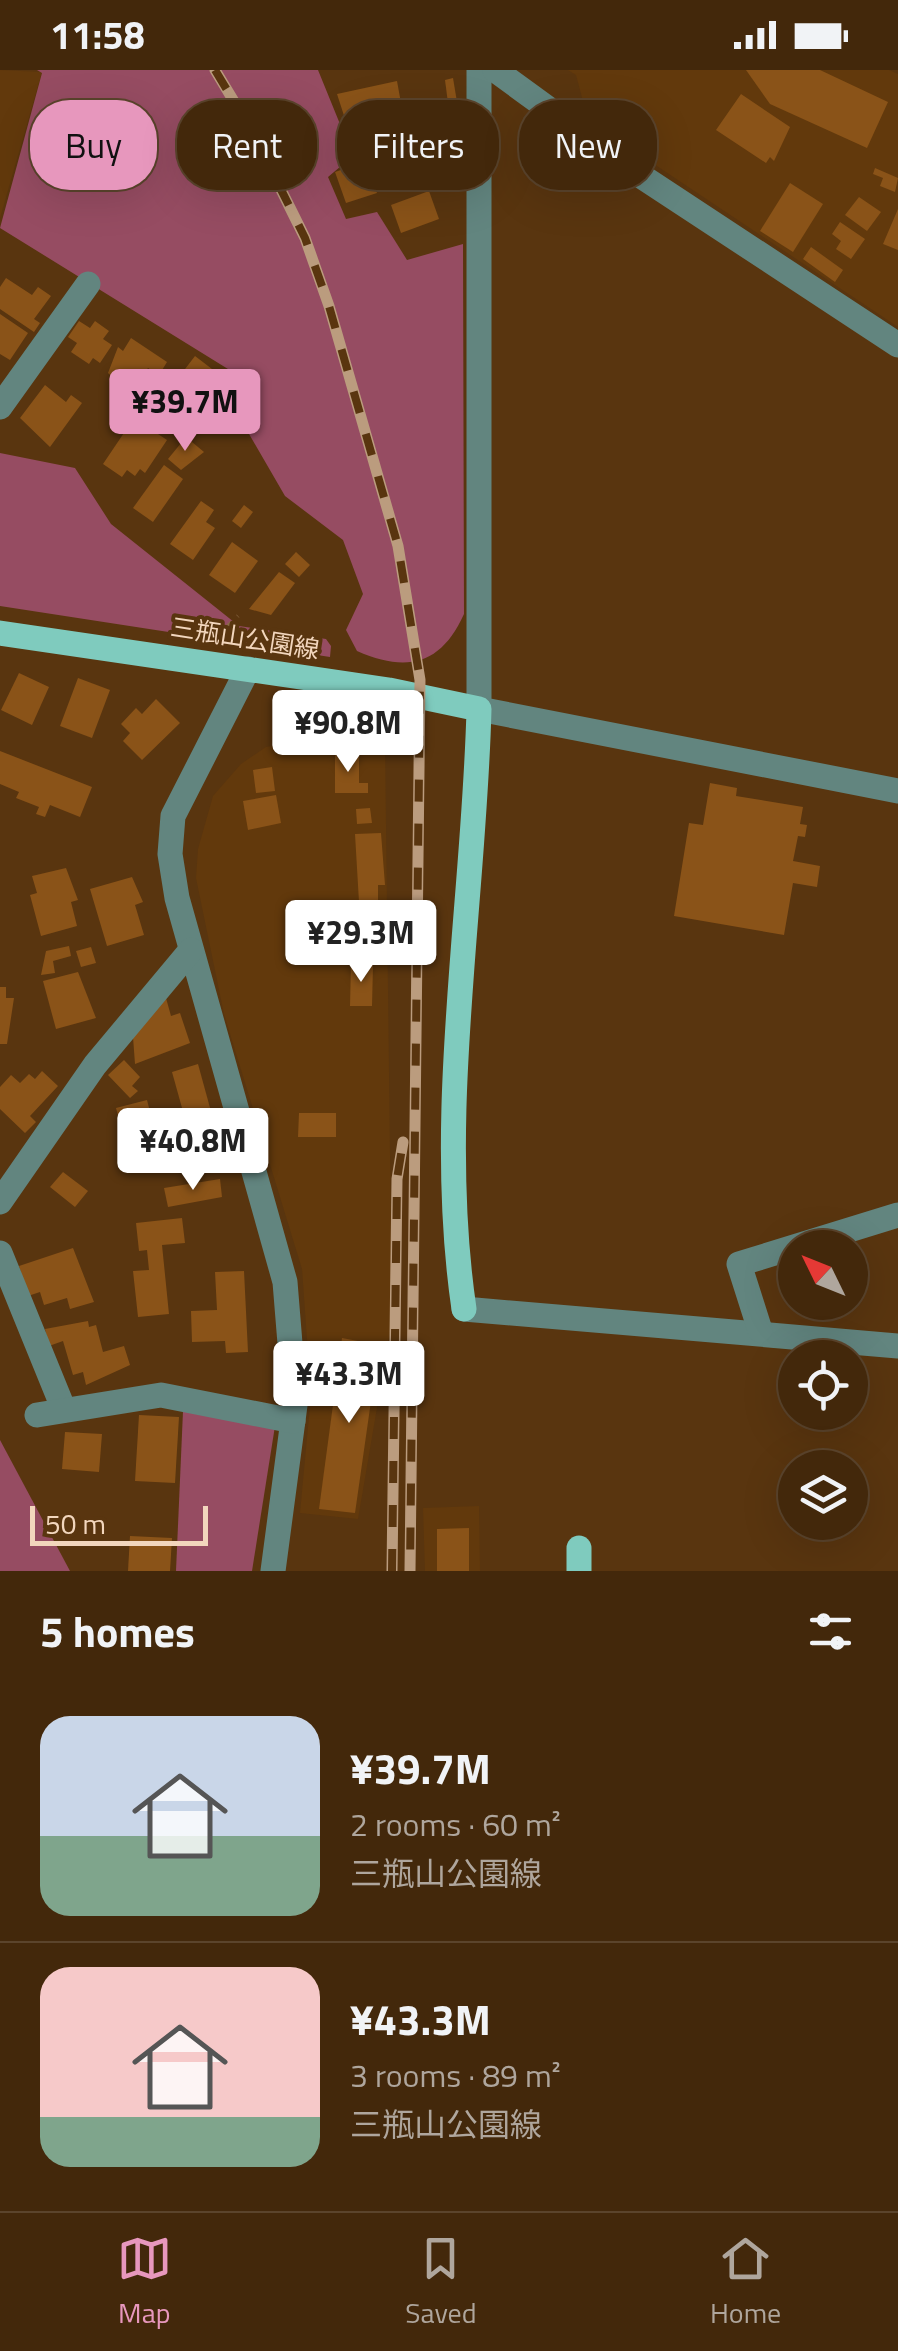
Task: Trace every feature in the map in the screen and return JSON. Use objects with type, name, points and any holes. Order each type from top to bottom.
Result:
[{"type":"main road","name":"三瓶山公園線","points":[[0,633],[388,690],[479,709]]},
{"type":"main road","points":[[464,1309],[453,1232],[464,925],[479,709]]},
{"type":"street","points":[[479,70],[479,709],[898,791]]},
{"type":"street","points":[[495,70],[638,174],[898,346]]},
{"type":"street","points":[[0,407],[88,284]]},
{"type":"street","points":[[248,669],[172,816],[170,854],[191,950],[285,1282],[294,1421],[273,1571]]},
{"type":"street","points":[[0,1202],[95,1065],[191,950]]},
{"type":"street","points":[[760,1330],[739,1264],[898,1215]]},
{"type":"street","points":[[0,1253],[64,1410]]},
{"type":"street","points":[[464,1309],[760,1330],[898,1346]]},
{"type":"street","points":[[37,1415],[160,1395],[294,1421]]},
{"type":"path","points":[[212,642],[238,616]]},
{"type":"shaded area","points":[[0,70],[42,72],[34,100],[30,100],[30,114],[0,218]]},
{"type":"shaded area","points":[[37,70],[318,70],[337,117],[337,169],[328,177],[346,219],[377,212],[407,260],[463,244],[464,614],[445,644],[433,654],[421,660],[392,662],[357,651],[346,630],[363,594],[343,540],[285,496],[238,415],[249,382],[0,228],[30,117],[30,190],[157,190],[157,100],[35,100],[42,73]]},
{"type":"shaded area","points":[[568,70],[889,70],[898,74],[898,327],[657,166],[657,100],[583,100],[576,75]]},
{"type":"shaded area","points":[[0,453],[75,468],[111,524],[239,626],[326,639],[331,646],[330,657],[0,606]]},
{"type":"shaded area","points":[[385,742],[392,1320],[358,1519],[300,1513],[311,1395],[302,1269],[224,1014],[196,878],[198,849],[213,796],[241,764],[266,747],[289,743]]},
{"type":"shaded area","points":[[183,1411],[275,1426],[252,1571],[176,1571]]},
{"type":"shaded area","points":[[0,1440],[70,1571],[0,1571]]},
{"type":"shaded area","points":[[479,1506],[480,1571],[425,1571],[423,1508]]},
{"type":"building","points":[[746,70],[820,70],[888,102],[867,148],[770,104]]},
{"type":"building","points":[[453,78],[457,100],[448,100],[445,80]]},
{"type":"building","points":[[397,81],[400,100],[339,100],[337,94]]},
{"type":"building","points":[[741,94],[790,127],[774,161],[770,157],[766,163],[716,130]]},
{"type":"building","points":[[875,168],[898,178],[895,192],[880,186],[883,178],[873,174]]},
{"type":"building","points":[[790,183],[823,204],[793,252],[760,231]]},
{"type":"building","points":[[341,190],[376,190],[377,193],[346,203]]},
{"type":"building","points":[[429,191],[439,219],[401,233],[391,205]]},
{"type":"building","points":[[859,197],[881,212],[867,231],[845,215]]},
{"type":"building","points":[[898,209],[898,250],[883,244]]},
{"type":"building","points":[[840,222],[865,239],[851,259],[836,249],[841,241],[832,234]]},
{"type":"building","points":[[811,247],[843,270],[835,282],[803,259]]},
{"type":"building","points":[[6,278],[32,295],[38,287],[51,296],[34,319],[40,323],[34,332],[0,309],[0,287]]},
{"type":"building","points":[[0,314],[28,333],[10,360],[0,354]]},
{"type":"building","points":[[79,321],[90,328],[95,321],[109,331],[103,339],[112,345],[100,363],[93,358],[89,364],[71,352],[77,343],[68,337]]},
{"type":"building","points":[[131,338],[167,362],[159,375],[148,368],[131,394],[108,373],[118,347],[123,351]]},
{"type":"building","points":[[195,356],[229,382],[218,397],[208,390],[193,408],[169,390]]},
{"type":"building","points":[[45,385],[66,402],[71,395],[82,403],[50,447],[20,418]]},
{"type":"building","points":[[134,418],[167,440],[145,473],[140,469],[135,476],[127,470],[122,477],[103,464]]},
{"type":"building","points":[[186,437],[204,452],[181,470],[168,459]]},
{"type":"building","points":[[164,465],[183,479],[153,522],[133,508]]},
{"type":"building","points":[[201,501],[214,510],[206,522],[215,528],[193,560],[170,544]]},
{"type":"building","points":[[244,505],[253,512],[241,528],[232,521]]},
{"type":"building","points":[[232,542],[258,561],[235,593],[209,575]]},
{"type":"building","points":[[296,552],[310,565],[299,577],[285,564]]},
{"type":"building","points":[[279,572],[295,583],[271,615],[249,609]]},
{"type":"building","points":[[19,673],[49,687],[32,725],[1,710]]},
{"type":"building","points":[[78,678],[110,690],[92,738],[60,726]]},
{"type":"building","points":[[156,699],[180,723],[142,760],[123,741],[130,733],[121,724],[136,708],[142,714]]},
{"type":"building","points":[[0,751],[92,787],[80,817],[50,805],[45,817],[36,814],[39,807],[16,798],[19,792],[0,784]]},
{"type":"building","points":[[335,755],[359,755],[359,783],[368,783],[368,793],[335,793]]},
{"type":"building","points":[[272,767],[275,791],[256,793],[253,770]]},
{"type":"building","points":[[710,783],[737,788],[736,796],[803,807],[800,824],[807,825],[805,837],[798,836],[793,861],[820,866],[817,887],[793,883],[784,935],[674,916],[689,823],[703,825]]},
{"type":"building","points":[[276,795],[281,823],[248,830],[243,801]]},
{"type":"building","points":[[370,808],[372,823],[357,824],[356,809]]},
{"type":"building","points":[[381,833],[385,885],[378,885],[378,900],[359,902],[355,834]]},
{"type":"building","points":[[66,868],[78,900],[71,902],[77,926],[41,936],[30,895],[37,893],[32,876]]},
{"type":"building","points":[[132,877],[143,902],[135,905],[144,935],[107,946],[90,889]]},
{"type":"building","points":[[350,907],[352,911],[359,908],[369,932],[337,946],[325,918]]},
{"type":"building","points":[[69,946],[71,956],[53,961],[55,973],[41,975],[46,951]]},
{"type":"building","points":[[91,947],[96,963],[81,967],[76,951]]},
{"type":"building","points":[[351,964],[373,965],[372,1006],[350,1006]]},
{"type":"building","points":[[78,972],[96,1018],[56,1029],[43,981]]},
{"type":"building","points":[[0,987],[6,987],[6,998],[14,998],[7,1044],[0,1044]]},
{"type":"building","points":[[166,998],[171,1016],[180,1013],[190,1043],[135,1064],[133,1037]]},
{"type":"building","points":[[124,1060],[140,1077],[132,1086],[138,1091],[130,1098],[108,1075]]},
{"type":"building","points":[[198,1064],[215,1126],[189,1133],[172,1072]]},
{"type":"building","points":[[42,1071],[58,1086],[30,1116],[36,1122],[25,1133],[0,1109],[0,1087],[11,1075],[20,1083],[29,1074],[35,1079]]},
{"type":"building","points":[[147,1100],[157,1139],[127,1148],[116,1108]]},
{"type":"building","points":[[299,1113],[336,1113],[336,1137],[298,1137]]},
{"type":"building","points":[[63,1172],[88,1191],[75,1207],[50,1187]]},
{"type":"building","points":[[220,1179],[222,1197],[168,1207],[164,1188]]},
{"type":"building","points":[[182,1218],[185,1243],[162,1245],[169,1314],[138,1317],[133,1271],[149,1270],[147,1250],[139,1251],[136,1223]]},
{"type":"building","points":[[73,1248],[94,1302],[70,1309],[67,1298],[44,1305],[40,1292],[28,1296],[19,1266]]},
{"type":"building","points":[[244,1271],[248,1352],[226,1353],[225,1341],[192,1342],[191,1311],[217,1310],[215,1272]]},
{"type":"building","points":[[88,1321],[89,1327],[96,1325],[103,1352],[124,1346],[130,1365],[86,1385],[83,1372],[73,1375],[63,1341],[49,1346],[45,1329]]},
{"type":"building","points":[[342,1338],[379,1345],[355,1513],[319,1509]]},
{"type":"building","points":[[139,1415],[179,1417],[175,1483],[135,1481]]},
{"type":"building","points":[[65,1432],[102,1434],[99,1472],[62,1469]]},
{"type":"building","points":[[469,1528],[469,1571],[437,1571],[437,1529]]},
{"type":"building","points":[[130,1536],[172,1538],[170,1571],[128,1571]]},
{"type":"railway","points":[[215,70],[253,133],[305,238],[329,306],[398,546],[420,680],[410,1571]]},
{"type":"railway","points":[[392,1571],[397,1179],[403,1142]]}]
